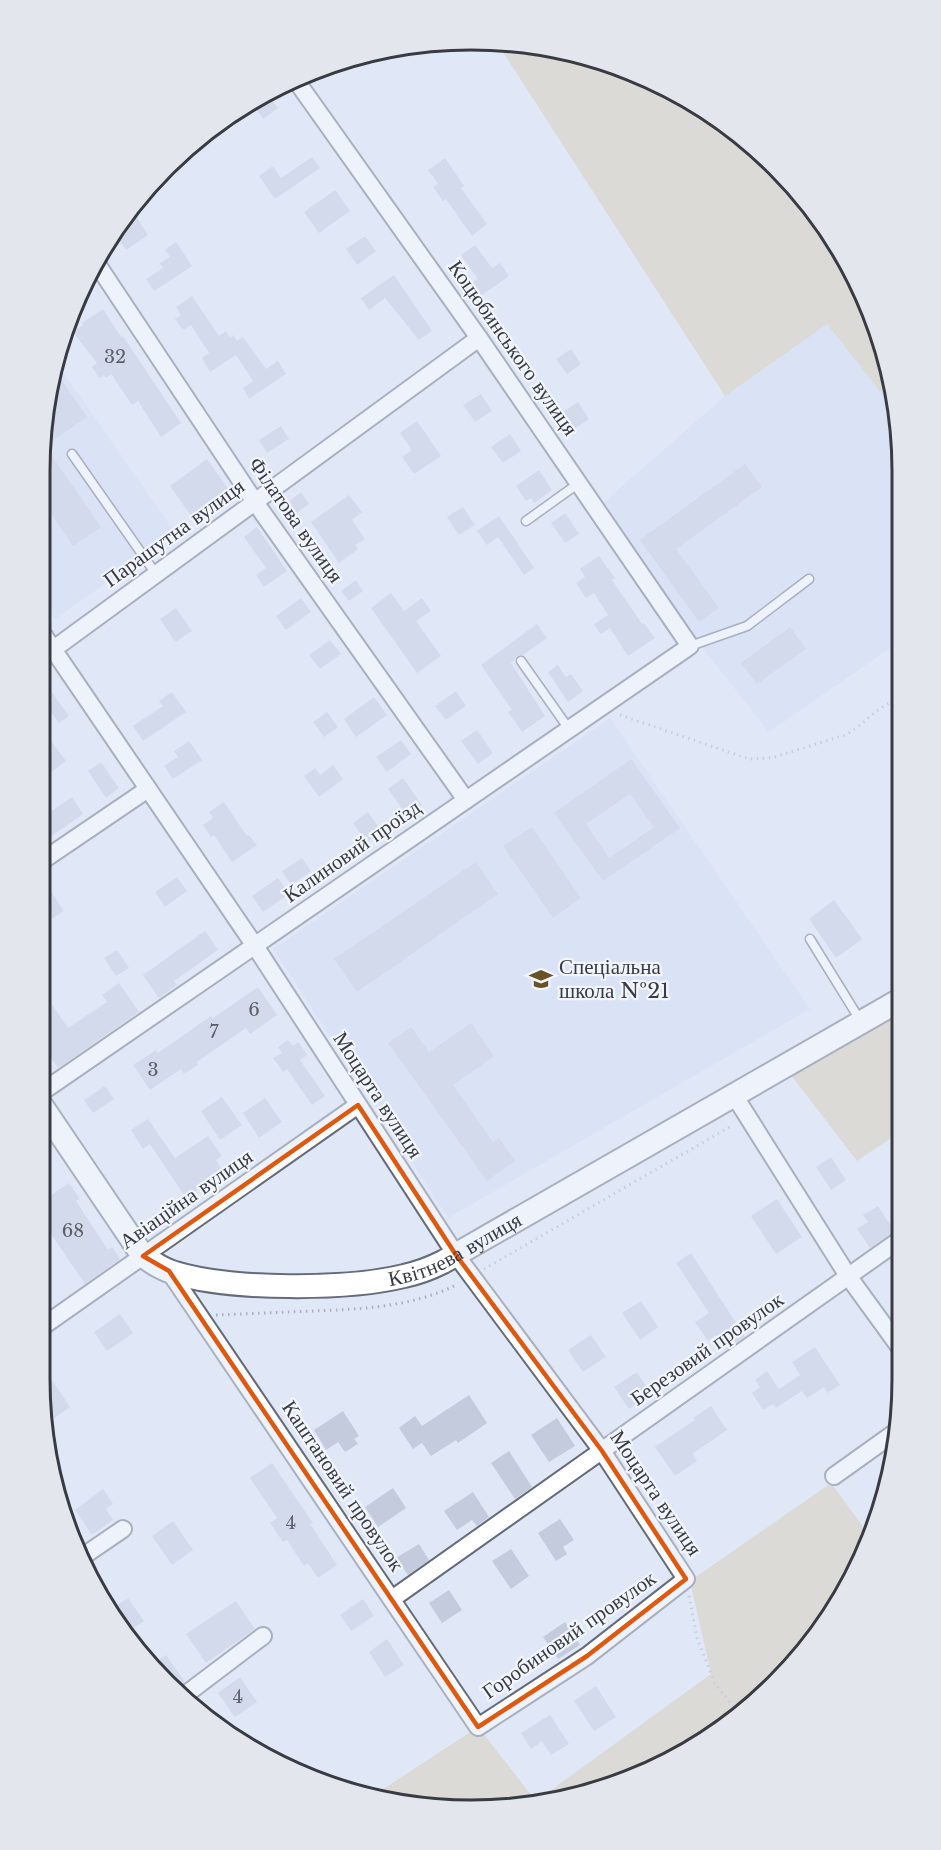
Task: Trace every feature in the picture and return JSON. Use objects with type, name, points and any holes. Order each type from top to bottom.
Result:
[{"type":"main road","name":"Квітнева вулиця","points":[[50,1118],[143,1256],[169,1271],[202,1280],[228,1283],[291,1285],[344,1284],[404,1276],[431,1268],[456,1255],[892,1005]]},
{"type":"street","name":"Коцюбинського вулиця","points":[[300,86],[479,338],[690,646]]},
{"type":"street","name":"Філатова вулиця","points":[[101,270],[255,502],[466,800]]},
{"type":"street","name":"Парашутна вулиця","points":[[50,651],[479,338]]},
{"type":"street","name":"Калиновий проїзд","points":[[50,1086],[690,646]]},
{"type":"street","name":"Моцарта вулиця","points":[[50,659],[148,789],[255,946],[456,1255],[602,1451],[686,1579]]},
{"type":"street","points":[[50,856],[148,789]]},
{"type":"street","points":[[734,1095],[848,1276],[892,1337]]},
{"type":"street","name":"Авіаційна вулиця","points":[[50,1321],[358,1105]]},
{"type":"street","name":"Березовий провулок","points":[[393,1599],[892,1245]]},
{"type":"street","name":"Каштановий провулок","points":[[169,1271],[478,1727]]},
{"type":"street","points":[[834,1476],[887,1438]]},
{"type":"street","points":[[87,1553],[123,1529]]},
{"type":"street","name":"Горобиновий провулок","points":[[478,1727],[587,1656],[686,1579]]},
{"type":"street","points":[[189,1692],[263,1636]]},
{"type":"lane","points":[[72,454],[156,574]]},
{"type":"lane","points":[[526,521],[579,483]]},
{"type":"lane","points":[[690,646],[747,626],[809,579]]},
{"type":"lane","points":[[521,661],[569,729]]},
{"type":"lane","points":[[810,939],[861,1022]]},
{"type":"path","points":[[600,707],[726,753],[749,759],[760,759],[771,758],[845,735],[892,702]]},
{"type":"path","points":[[493,1264],[748,1117]]},
{"type":"path","points":[[686,1579],[697,1638],[715,1683],[734,1708]]},
{"type":"highlighted area","points":[[358,1105],[456,1255],[602,1451],[686,1579],[587,1656],[478,1727],[169,1271],[143,1256]]},
{"type":"shaded area","points":[[502,50],[553,58],[606,72],[657,93],[681,106],[727,136],[748,154],[787,193],[821,237],[848,284],[859,309],[877,362],[885,397],[827,324],[725,396]]},
{"type":"shaded area","points":[[827,323],[885,397],[888,416],[892,470],[892,647],[769,732],[705,651],[604,502],[725,396]]},
{"type":"shaded area","points":[[63,372],[176,534],[55,619],[50,611],[50,443]]},
{"type":"shaded area","name":"Спеціальна школа №21","points":[[610,718],[810,1009],[448,1218],[273,949]]},
{"type":"shaded area","points":[[892,1004],[892,1137],[857,1161],[784,1066]]},
{"type":"shaded area","points":[[831,1483],[864,1528],[835,1590],[805,1636],[768,1677],[727,1714],[681,1744],[632,1768],[579,1786],[547,1793],[711,1674],[690,1581]]},
{"type":"shaded area","points":[[478,1727],[532,1796],[498,1800],[443,1800],[381,1790]]},
{"type":"building","points":[[272,100],[278,108],[263,119],[256,109]]},
{"type":"building","points":[[312,157],[320,168],[275,199],[259,176],[273,166],[281,178]]},
{"type":"building","points":[[445,158],[464,186],[461,188],[487,224],[472,236],[446,199],[443,201],[433,187],[438,184],[428,170]]},
{"type":"building","points":[[335,190],[350,211],[319,233],[304,212]]},
{"type":"building","points":[[135,215],[148,235],[126,250],[118,239]]},
{"type":"building","points":[[365,236],[376,251],[357,265],[346,249]]},
{"type":"building","points":[[176,242],[192,266],[154,291],[146,279],[163,268],[160,263],[170,257],[165,250]]},
{"type":"building","points":[[475,245],[492,268],[500,263],[509,276],[475,300],[466,287],[478,279],[461,255]]},
{"type":"building","points":[[394,275],[432,331],[419,340],[385,298],[369,310],[361,298]]},
{"type":"building","points":[[192,296],[219,336],[226,331],[230,338],[234,335],[237,341],[243,337],[266,369],[278,361],[286,374],[249,399],[243,388],[253,381],[236,355],[210,372],[202,358],[209,353],[191,325],[183,330],[175,319],[181,315],[176,307]]},
{"type":"building","points":[[103,309],[181,423],[161,437],[138,401],[132,405],[111,374],[106,378],[104,375],[99,378],[92,367],[97,363],[73,332],[83,325],[82,323]]},
{"type":"building","points":[[571,349],[581,364],[567,374],[556,359]]},
{"type":"building","points":[[60,380],[87,417],[50,443],[53,416]]},
{"type":"building","points":[[481,394],[492,411],[475,422],[463,405]]},
{"type":"building","points":[[578,402],[589,419],[570,432],[558,415]]},
{"type":"building","points":[[417,421],[441,456],[414,474],[402,457],[412,450],[400,433]]},
{"type":"building","points":[[281,426],[289,439],[267,453],[259,440]]},
{"type":"building","points":[[510,434],[521,451],[503,463],[491,447]]},
{"type":"building","points":[[50,453],[101,527],[73,546],[50,513]]},
{"type":"building","points":[[207,459],[229,490],[192,517],[170,486]]},
{"type":"building","points":[[745,464],[762,487],[676,549],[719,608],[699,622],[640,540]]},
{"type":"building","points":[[539,470],[552,490],[534,503],[531,498],[526,501],[516,486]]},
{"type":"building","points":[[301,492],[309,504],[292,516],[284,505]]},
{"type":"building","points":[[349,495],[362,512],[352,520],[365,539],[355,545],[358,549],[339,563],[311,522]]},
{"type":"building","points":[[463,507],[475,525],[459,535],[447,517]]},
{"type":"building","points":[[565,513],[579,534],[565,543],[551,523]]},
{"type":"building","points":[[499,516],[534,568],[524,575],[498,537],[487,545],[477,531]]},
{"type":"building","points":[[257,527],[287,571],[264,587],[256,575],[266,568],[244,537]]},
{"type":"building","points":[[599,556],[615,578],[612,580],[642,624],[644,623],[655,638],[628,656],[610,628],[601,634],[594,624],[608,615],[594,593],[586,598],[576,583],[585,577],[580,569]]},
{"type":"building","points":[[356,580],[363,591],[349,601],[341,591]]},
{"type":"building","points":[[391,593],[404,611],[422,598],[431,611],[416,621],[441,656],[417,673],[371,608]]},
{"type":"building","points":[[301,598],[311,612],[286,630],[276,616]]},
{"type":"building","points":[[176,608],[192,631],[175,642],[160,619]]},
{"type":"building","points":[[537,624],[547,638],[511,663],[545,716],[522,732],[508,712],[512,710],[481,665]]},
{"type":"building","points":[[790,627],[806,649],[757,684],[741,663]]},
{"type":"building","points":[[330,640],[341,654],[320,669],[309,655]]},
{"type":"building","points":[[558,665],[566,677],[571,674],[583,691],[568,702],[548,672]]},
{"type":"building","points":[[456,691],[466,706],[446,720],[435,706]]},
{"type":"building","points":[[50,692],[69,716],[59,723],[50,711]]},
{"type":"building","points":[[172,692],[186,712],[143,741],[133,726],[163,706],[159,701]]},
{"type":"building","points":[[374,697],[387,715],[356,737],[344,719]]},
{"type":"building","points":[[327,712],[338,727],[324,737],[313,722]]},
{"type":"building","points":[[477,730],[493,753],[478,764],[461,741]]},
{"type":"building","points":[[50,740],[66,761],[50,773]]},
{"type":"building","points":[[401,740],[411,754],[387,772],[376,757]]},
{"type":"building","points":[[189,741],[202,760],[173,779],[164,766],[178,757],[174,751]]},
{"type":"building","points":[[631,759],[680,828],[603,881],[554,813]],"holes":[[[630,794],[654,827],[609,858],[586,824]]]},
{"type":"building","points":[[101,762],[119,788],[106,798],[88,771]]},
{"type":"building","points":[[333,765],[343,779],[319,797],[304,776],[315,768],[320,775]]},
{"type":"building","points":[[403,778],[422,805],[407,816],[388,789]]},
{"type":"building","points":[[72,797],[83,814],[50,837],[50,812]]},
{"type":"building","points":[[224,802],[247,836],[249,835],[257,845],[232,862],[214,835],[211,837],[203,825],[213,818],[209,812]]},
{"type":"building","points":[[368,812],[382,832],[367,842],[353,823]]},
{"type":"building","points":[[532,827],[581,898],[553,918],[503,846]]},
{"type":"building","points":[[302,858],[311,871],[291,885],[282,871]]},
{"type":"building","points":[[476,862],[498,894],[357,992],[334,959]]},
{"type":"building","points":[[177,877],[187,891],[165,907],[155,892]]},
{"type":"building","points":[[278,878],[289,894],[263,912],[252,896]]},
{"type":"building","points":[[50,890],[64,911],[50,920]]},
{"type":"building","points":[[834,900],[862,939],[836,958],[809,919]]},
{"type":"building","points":[[205,931],[218,950],[174,981],[177,985],[159,998],[143,975]]},
{"type":"building","points":[[117,950],[129,968],[116,976],[104,958]]},
{"type":"building","points":[[119,983],[139,1012],[58,1068],[50,1056],[50,1002],[68,1028],[107,1002],[102,995]]},
{"type":"building","points":[[258,987],[277,1015],[250,1034],[246,1028],[197,1062],[198,1065],[184,1074],[181,1069],[150,1090],[133,1065],[156,1050],[158,1053]]},
{"type":"building","points":[[471,1023],[494,1056],[453,1085],[493,1142],[499,1138],[515,1161],[487,1181],[388,1043],[411,1027],[429,1052]]},
{"type":"building","points":[[288,1040],[293,1046],[298,1042],[307,1055],[300,1060],[325,1096],[312,1105],[287,1069],[283,1072],[273,1058],[282,1053],[278,1047]]},
{"type":"building","points":[[105,1086],[114,1099],[93,1113],[84,1100]]},
{"type":"building","points":[[222,1097],[242,1125],[220,1140],[201,1111]]},
{"type":"building","points":[[265,1098],[282,1122],[259,1138],[243,1113]]},
{"type":"building","points":[[148,1119],[175,1158],[208,1136],[222,1156],[216,1160],[224,1173],[186,1198],[150,1144],[143,1149],[131,1130]]},
{"type":"building","points":[[831,1157],[846,1180],[831,1190],[816,1167]]},
{"type":"building","points":[[69,1183],[80,1199],[76,1201],[108,1250],[112,1247],[120,1259],[85,1284],[50,1232],[50,1196]]},
{"type":"building","points":[[777,1199],[802,1237],[776,1254],[751,1216]]},
{"type":"building","points":[[878,1206],[892,1228],[892,1232],[870,1248],[857,1229],[868,1222],[863,1215]]},
{"type":"building","points":[[691,1253],[745,1337],[726,1350],[716,1335],[708,1341],[695,1322],[709,1313],[676,1263]]},
{"type":"building","points":[[641,1301],[658,1327],[640,1340],[622,1313]]},
{"type":"building","points":[[120,1314],[133,1333],[107,1351],[94,1332]]},
{"type":"building","points":[[591,1335],[606,1357],[583,1372],[568,1350]]},
{"type":"building","points":[[815,1347],[840,1385],[827,1393],[824,1387],[807,1398],[802,1391],[776,1408],[773,1404],[763,1410],[752,1393],[760,1387],[755,1380],[767,1371],[779,1389],[800,1375],[792,1362]]},
{"type":"building","points":[[637,1372],[651,1394],[629,1409],[614,1387]]},
{"type":"building","points":[[52,1380],[70,1407],[51,1420],[50,1407],[50,1381]]},
{"type":"building","points":[[469,1395],[487,1423],[458,1443],[456,1440],[431,1456],[422,1443],[413,1449],[399,1428],[415,1416],[422,1426]]},
{"type":"building","points":[[711,1406],[727,1430],[692,1454],[697,1461],[675,1476],[655,1447],[695,1420],[693,1418]]},
{"type":"building","points":[[343,1411],[359,1436],[354,1439],[358,1444],[345,1452],[338,1442],[326,1450],[314,1430]]},
{"type":"building","points":[[557,1418],[575,1446],[549,1462],[531,1435]]},
{"type":"building","points":[[509,1451],[532,1487],[515,1499],[491,1463]]},
{"type":"building","points":[[272,1463],[313,1523],[310,1524],[337,1565],[318,1578],[308,1563],[304,1566],[287,1540],[283,1542],[270,1523],[277,1518],[250,1478]]},
{"type":"building","points":[[393,1488],[406,1508],[378,1527],[365,1507]]},
{"type":"building","points":[[103,1489],[113,1504],[106,1509],[113,1520],[92,1535],[75,1510]]},
{"type":"building","points":[[473,1492],[489,1517],[477,1526],[472,1520],[457,1530],[444,1511]]},
{"type":"building","points":[[560,1519],[574,1540],[563,1547],[567,1554],[556,1561],[538,1533]]},
{"type":"building","points":[[173,1521],[193,1550],[172,1565],[152,1536]]},
{"type":"building","points":[[419,1544],[429,1560],[408,1575],[396,1558]]},
{"type":"building","points":[[511,1549],[529,1576],[511,1589],[492,1561]]},
{"type":"building","points":[[449,1590],[462,1610],[442,1623],[429,1603]]},
{"type":"building","points":[[128,1598],[144,1621],[132,1630],[116,1606]]},
{"type":"building","points":[[363,1599],[374,1616],[351,1631],[340,1615]]},
{"type":"building","points":[[236,1601],[255,1629],[206,1663],[186,1634]]},
{"type":"building","points":[[565,1622],[580,1645],[558,1659],[543,1637]]},
{"type":"building","points":[[387,1639],[404,1665],[385,1677],[369,1652]]},
{"type":"building","points":[[166,1655],[185,1682],[181,1685],[158,1661]]},
{"type":"building","points":[[240,1677],[257,1702],[235,1717],[218,1693]]},
{"type":"building","points":[[596,1686],[616,1717],[594,1731],[574,1701]]},
{"type":"building","points":[[550,1715],[569,1744],[551,1755],[542,1741],[531,1749],[521,1733]]},
{"type":"place","name":"Спеціальна школа №21","points":[[541,979]]}]
